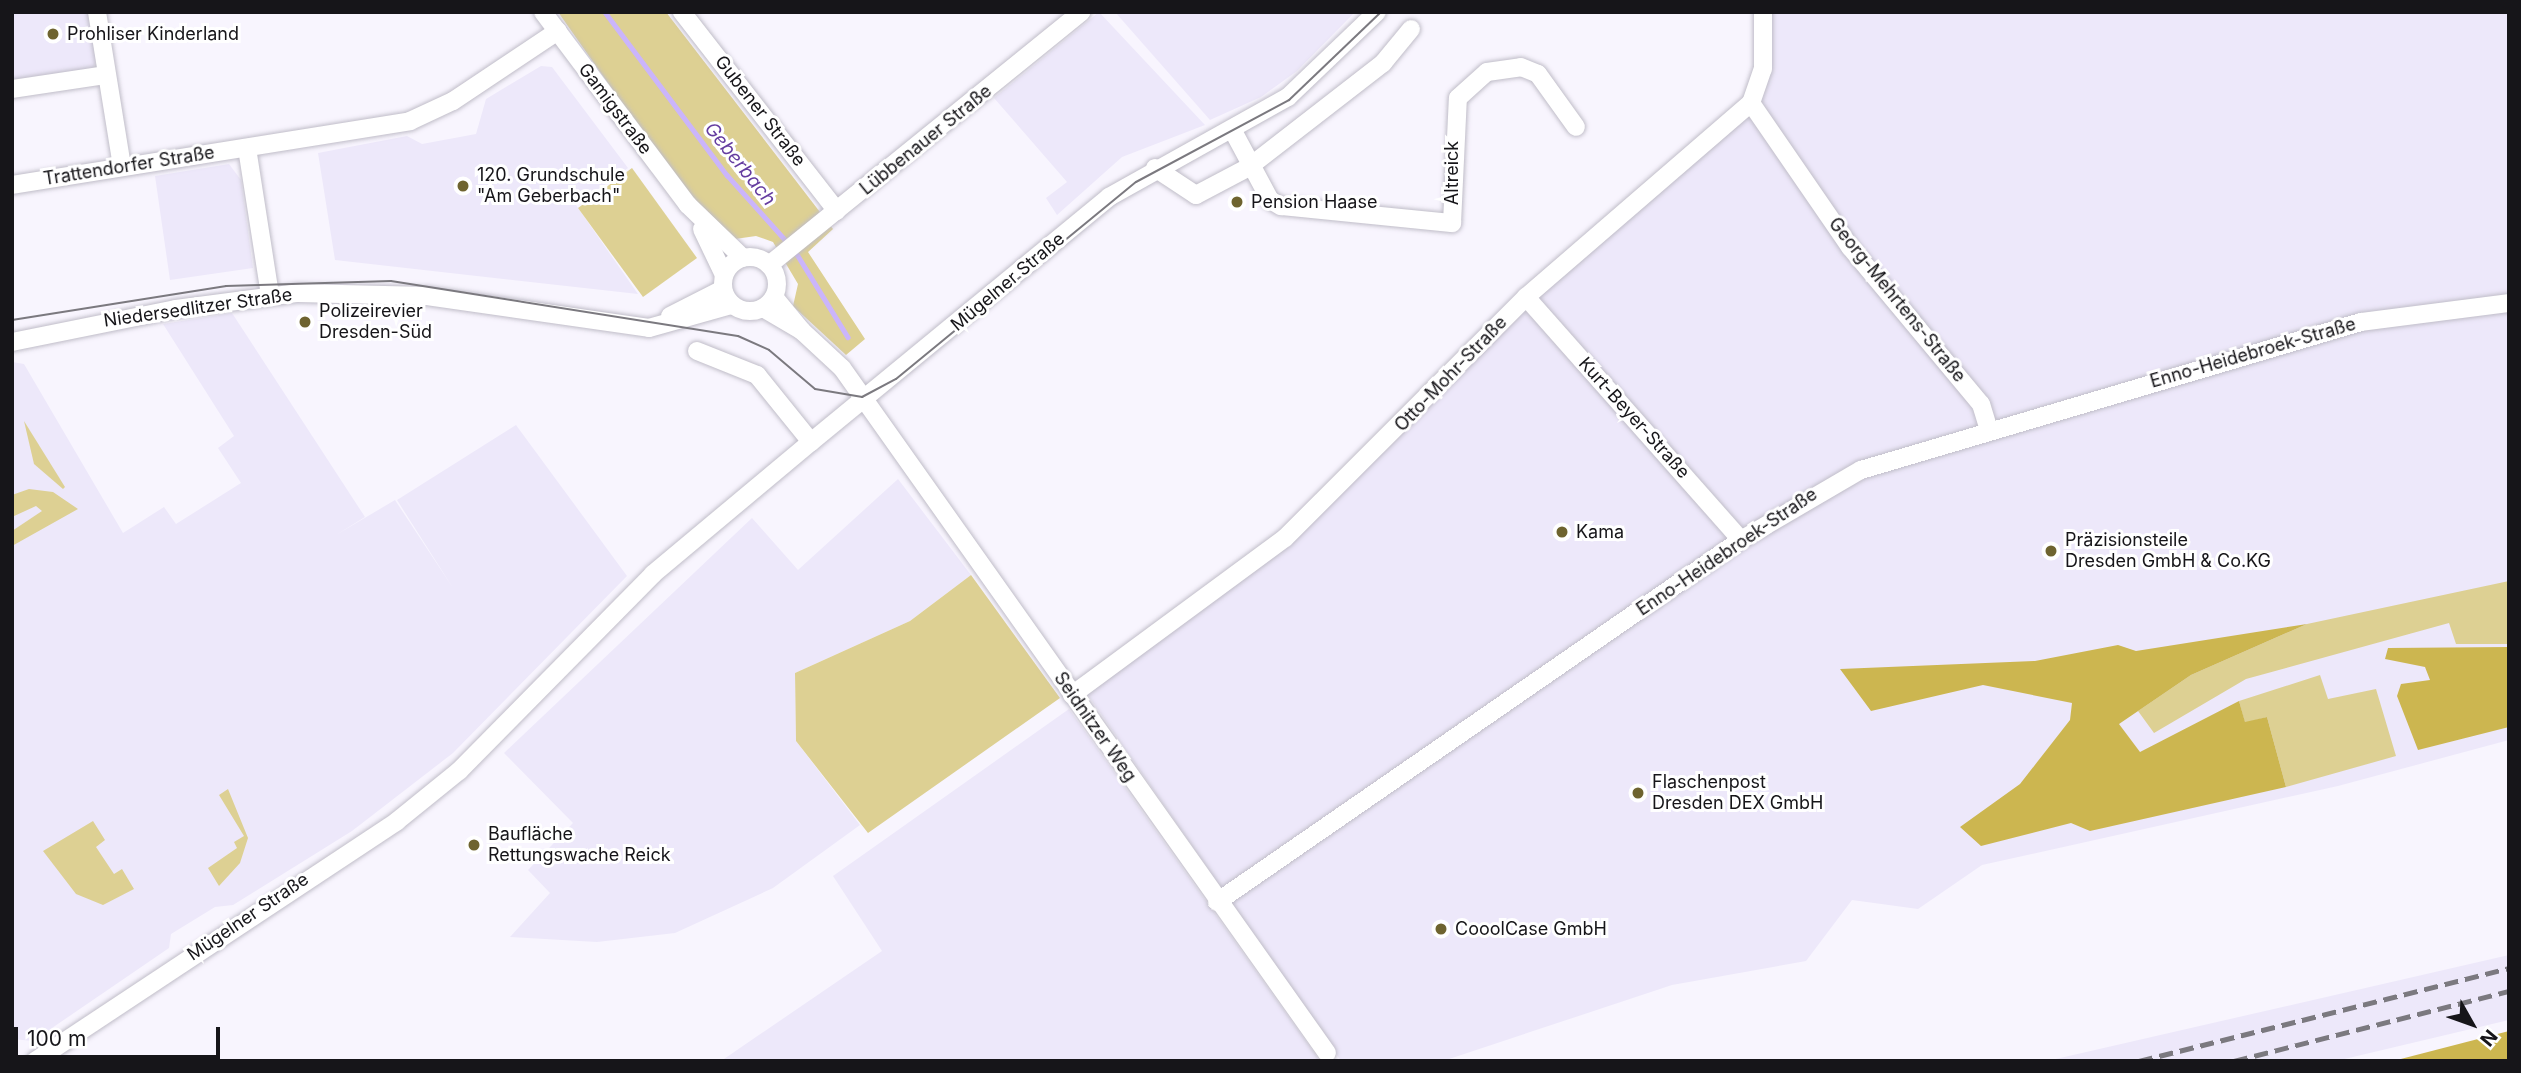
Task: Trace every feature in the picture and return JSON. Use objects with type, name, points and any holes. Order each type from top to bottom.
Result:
[{"type":"street","points":[[97,12],[122,166]]},
{"type":"street","name":"Gamigstraße","points":[[543,12],[688,205],[743,258],[769,265]]},
{"type":"street","name":"Gubener Straße","points":[[682,12],[837,211]]},
{"type":"street","name":"Lübbenauer Straße","points":[[769,265],[1081,12]]},
{"type":"street","points":[[1155,168],[1233,131],[1311,79],[1377,12]]},
{"type":"street","name":"Otto-Mohr-Straße","points":[[1072,695],[1285,538],[1526,297],[1751,103],[1763,69],[1763,12]]},
{"type":"street","points":[[1155,168],[1196,195],[1250,167],[1383,63],[1410,29]]},
{"type":"street","name":"Trattendorfer Straße","points":[[12,185],[247,148],[433,113],[558,32]]},
{"type":"street","name":"Altreick","points":[[1233,131],[1270,200],[1282,206],[1452,223],[1458,98],[1487,72],[1521,67],[1538,74],[1576,127]]},
{"type":"street","points":[[12,89],[106,75]]},
{"type":"street","name":"Georg-Mehrtens-Straße","points":[[1751,103],[1850,247],[1981,404],[1989,430]]},
{"type":"street","points":[[247,148],[270,295]]},
{"type":"street","name":"Mügelner Straße","points":[[35,1061],[368,841],[459,771],[653,574],[1109,197],[1155,168]]},
{"type":"street","name":"Gamigstraße","points":[[688,205],[726,289]]},
{"type":"street","points":[[743,258],[726,289],[747,312],[768,303],[776,280],[769,265]]},
{"type":"street","name":"Niedersedlitzer Straße","points":[[12,342],[270,295],[427,296],[635,327],[726,289]]},
{"type":"street","name":"Kurt-Beyer-Straße","points":[[1526,297],[1741,540]]},
{"type":"street","points":[[768,303],[802,331],[864,400]]},
{"type":"street","name":"Enno-Heidebroek-Straße","points":[[1217,902],[1741,540],[1861,470],[2361,322],[2509,303]]},
{"type":"street","points":[[697,351],[757,375],[811,442]]},
{"type":"street","name":"Seidnitzer Weg","points":[[864,400],[1326,1053]]},
{"type":"shaded area","name":"Prohliser Kinderland","points":[[12,12],[89,12],[97,56],[93,70],[12,84]]},
{"type":"shaded area","points":[[558,12],[666,12],[833,229],[808,252],[865,339],[846,355],[793,306],[798,284],[773,242],[756,236],[728,240],[686,194]]},
{"type":"shaded area","points":[[1099,12],[1205,125],[1122,157],[1057,215],[1046,198],[1067,182],[994,98]]},
{"type":"shaded area","points":[[1115,12],[1355,12],[1297,71],[1261,97],[1210,120]]},
{"type":"shaded area","points":[[1763,12],[2509,12],[2509,740],[2338,786],[1982,865],[1918,909],[1852,900],[1806,961],[1672,985],[1443,1061],[1341,1061],[1081,685],[1285,538],[1526,297],[1751,103]]},
{"type":"shaded area","name":"120. Grundschule \"Am Geberbach\"","points":[[541,66],[552,67],[628,168],[576,205],[638,294],[335,260],[318,153],[407,136],[422,144],[476,134],[486,99]]},
{"type":"shaded area","points":[[229,164],[241,180],[253,268],[170,280],[155,176]]},
{"type":"shaded area","points":[[632,168],[697,258],[643,297],[578,208]]},
{"type":"shaded area","points":[[232,313],[365,517],[336,535],[395,500],[453,588],[397,500],[516,425],[627,576],[453,753],[352,831],[233,905],[215,907],[171,934],[169,948],[33,1041],[12,1039],[12,362],[24,364],[123,533],[164,507],[176,524],[241,483],[218,448],[234,436],[163,324]]},
{"type":"shaded area","points":[[24,421],[65,487],[63,489],[34,464]]},
{"type":"shaded area","points":[[898,479],[971,575],[910,621],[795,673],[796,741],[860,825],[773,888],[675,933],[597,942],[510,937],[550,893],[528,870],[573,823],[504,753],[752,518],[798,570]]},
{"type":"shaded area","points":[[29,489],[53,492],[78,509],[12,546],[12,531],[42,511],[36,506],[12,517],[12,495]]},
{"type":"shaded area","points":[[971,575],[1060,698],[868,833],[796,741],[795,673],[910,621]]},
{"type":"shaded area","points":[[2509,581],[2509,644],[2456,644],[2449,623],[2246,679],[2154,733],[2138,711],[2191,675],[2307,624]]},
{"type":"shaded area","points":[[2307,624],[2191,675],[2119,724],[2140,752],[2239,701],[2245,722],[2267,717],[2286,787],[2090,831],[2071,823],[1981,846],[1960,827],[2020,784],[2070,720],[2072,703],[1983,685],[1871,711],[1840,669],[2035,661],[2118,645],[2136,651]]},
{"type":"shaded area","points":[[2509,647],[2509,727],[2418,750],[2397,696],[2401,684],[2430,680],[2425,667],[2385,659],[2388,648]]},
{"type":"shaded area","points":[[2320,675],[2328,699],[2376,689],[2396,756],[2286,787],[2267,717],[2245,723],[2239,701]]},
{"type":"shaded area","points":[[1069,709],[1320,1061],[721,1061],[882,951],[833,876]]},
{"type":"shaded area","points":[[228,789],[248,838],[240,863],[219,886],[208,868],[237,848],[234,842],[244,836],[219,795]]},
{"type":"shaded area","points":[[93,821],[105,840],[96,847],[114,874],[122,869],[134,889],[103,905],[76,894],[43,851]]},
{"type":"shaded area","points":[[2509,955],[2509,1020],[2336,1061],[2047,1061]]},
{"type":"shaded area","points":[[2509,1031],[2509,1061],[2393,1061]]},
{"type":"waterway","name":"Geberbach","points":[[605,12],[727,175],[789,244]]},
{"type":"waterway","name":"Geberbach","points":[[795,251],[848,337]]},
{"type":"tram line","points":[[12,320],[226,286],[391,281],[738,336],[769,350],[815,389],[862,397],[896,379],[1136,182],[1289,100],[1381,12]]},
{"type":"railway","points":[[2139,1061],[2509,968]]},
{"type":"railway","points":[[2234,1061],[2509,991]]},
{"type":"place","name":"Prohliser Kinderland","points":[[53,34]]},
{"type":"place","name":"120. Grundschule \"Am Geberbach\"","points":[[463,186]]},
{"type":"place","name":"Pension Haase","points":[[1237,202]]},
{"type":"place","name":"Polizeirevier Dresden-Süd","points":[[305,322]]},
{"type":"place","name":"Kama","points":[[1562,532]]},
{"type":"place","name":"Präzisionsteile Dresden GmbH & Co.KG","points":[[2051,551]]},
{"type":"place","name":"Flaschenpost Dresden DEX GmbH","points":[[1638,793]]},
{"type":"place","name":"Baufläche Rettungswache Reick","points":[[474,845]]},
{"type":"place","name":"CooolCase GmbH","points":[[1441,929]]}]
